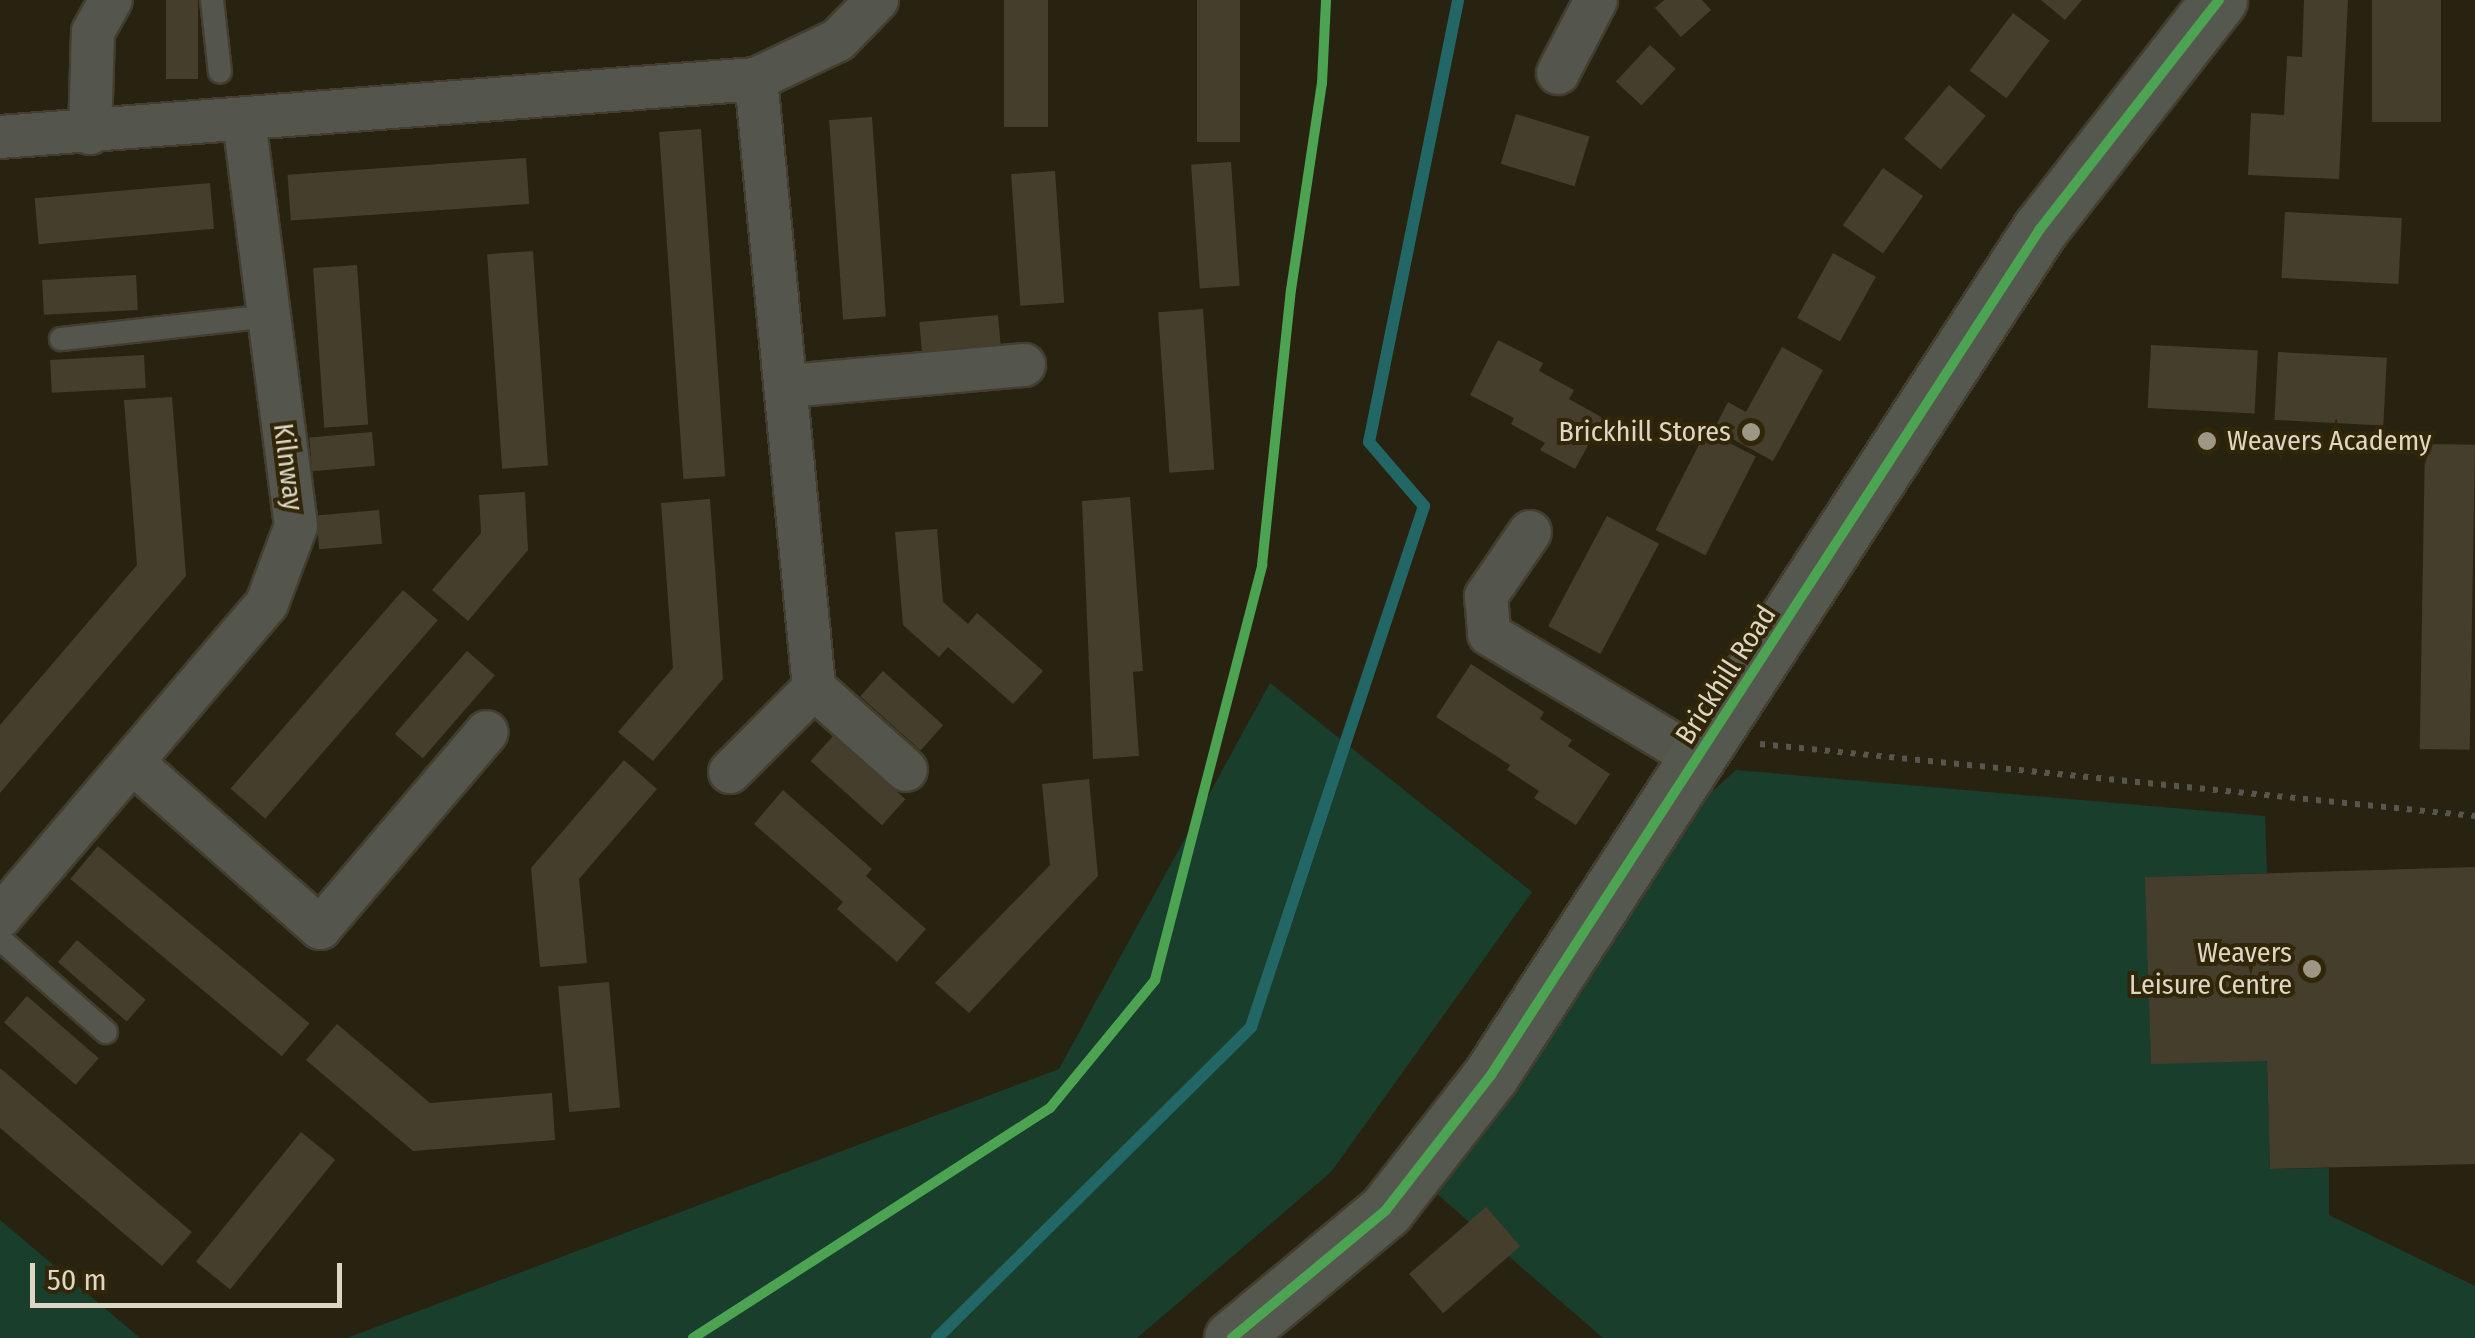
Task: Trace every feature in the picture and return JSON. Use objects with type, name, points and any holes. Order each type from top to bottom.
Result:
[{"type":"street","points":[[90,133],[93,32],[110,0]]},
{"type":"street","points":[[0,137],[756,79],[838,40],[877,0]]},
{"type":"street","points":[[1558,73],[1596,0]]},
{"type":"street","name":"Brickhill Road","points":[[1248,1333],[1386,1210],[1490,1075],[2040,228],[2218,0]]},
{"type":"street","points":[[756,79],[814,688],[906,770]]},
{"type":"street","name":"Kilnway","points":[[0,918],[267,604],[296,526],[244,120]]},
{"type":"street","points":[[788,386],[1024,365]]},
{"type":"street","points":[[1530,532],[1486,596],[1488,634],[1704,749]]},
{"type":"street","points":[[730,772],[814,688]]},
{"type":"street","points":[[132,762],[320,928],[487,732]]},
{"type":"lane","points":[[212,0],[220,72]]},
{"type":"lane","points":[[61,339],[270,316]]},
{"type":"lane","points":[[0,939],[106,1032]]},
{"type":"path","points":[[1704,749],[2475,816]]},
{"type":"green space","points":[[1270,683],[1532,892],[1331,1172],[1137,1338],[347,1338],[1059,1069]]},
{"type":"green space","points":[[1736,770],[2265,816],[2267,873],[2146,877],[2151,1063],[2267,1061],[2270,1169],[2329,1168],[2329,1215],[2475,1286],[2475,1338],[1603,1338],[1437,1194],[1697,805]]},
{"type":"green space","points":[[0,1220],[140,1338],[0,1338]]},
{"type":"building","points":[[166,0],[198,0],[198,79],[166,79]]},
{"type":"building","points":[[1004,0],[1048,0],[1048,127],[1004,127]]},
{"type":"building","points":[[1197,0],[1240,0],[1240,142],[1197,142]]},
{"type":"building","points":[[1664,0],[1702,0],[1711,10],[1681,37],[1655,8]]},
{"type":"building","points":[[2041,0],[2082,0],[2065,20]]},
{"type":"building","points":[[2304,0],[2348,0],[2339,179],[2248,175],[2251,113],[2284,115],[2287,56],[2302,57]]},
{"type":"building","points":[[2372,0],[2441,0],[2441,122],[2372,122]]},
{"type":"building","points":[[2013,13],[2050,41],[2006,98],[1970,71]]},
{"type":"building","points":[[1650,45],[1676,69],[1641,105],[1616,82]]},
{"type":"building","points":[[1949,85],[1986,116],[1941,169],[1904,139]]},
{"type":"building","points":[[1516,114],[1590,137],[1574,186],[1501,164]]},
{"type":"building","points":[[872,117],[886,317],[843,320],[829,120]]},
{"type":"building","points":[[701,129],[725,476],[683,479],[659,132]]},
{"type":"building","points":[[526,158],[529,204],[291,221],[288,175]]},
{"type":"building","points":[[1231,162],[1240,286],[1200,288],[1191,165]]},
{"type":"building","points":[[1883,168],[1923,196],[1883,253],[1843,225]]},
{"type":"building","points":[[1055,171],[1064,303],[1020,306],[1011,174]]},
{"type":"building","points":[[210,183],[214,229],[39,244],[35,198]]},
{"type":"building","points":[[2285,212],[2402,218],[2398,284],[2282,278]]},
{"type":"building","points":[[533,251],[548,465],[502,469],[487,254]]},
{"type":"building","points":[[1833,253],[1876,277],[1840,341],[1797,318]]},
{"type":"building","points":[[357,265],[368,425],[324,428],[313,268]]},
{"type":"building","points":[[136,275],[138,310],[44,315],[42,280]]},
{"type":"building","points":[[1203,309],[1214,470],[1169,473],[1158,312]]},
{"type":"building","points":[[998,315],[1001,350],[922,357],[919,322]]},
{"type":"building","points":[[1498,340],[1543,363],[1539,371],[1574,390],[1569,399],[1603,418],[1575,469],[1540,450],[1545,443],[1511,424],[1514,418],[1470,395]]},
{"type":"building","points":[[2151,345],[2258,351],[2255,414],[2148,408]]},
{"type":"building","points":[[1782,347],[1823,370],[1773,461],[1714,429],[1728,402],[1746,412]]},
{"type":"building","points":[[2278,352],[2387,358],[2383,426],[2274,420]]},
{"type":"building","points":[[144,355],[146,388],[52,393],[50,360]]},
{"type":"building","points":[[172,397],[186,576],[0,793],[0,725],[137,565],[124,400]]},
{"type":"building","points":[[1706,431],[1756,456],[1706,555],[1656,530]]},
{"type":"building","points":[[372,432],[375,466],[312,471],[309,437]]},
{"type":"building","points":[[2425,444],[2475,445],[2470,750],[2420,749]]},
{"type":"building","points":[[525,492],[528,550],[468,621],[432,590],[481,533],[479,495]]},
{"type":"building","points":[[1130,497],[1143,671],[1133,672],[1139,756],[1093,759],[1082,501]]},
{"type":"building","points":[[710,499],[723,679],[653,761],[618,732],[673,668],[661,503]]},
{"type":"building","points":[[379,510],[382,544],[319,549],[316,515]]},
{"type":"building","points":[[1607,516],[1659,544],[1600,654],[1548,626]]},
{"type":"building","points":[[937,529],[943,602],[968,624],[977,613],[1043,671],[1013,704],[948,647],[939,657],[903,625],[895,532]]},
{"type":"building","points":[[403,590],[438,620],[265,819],[230,788]]},
{"type":"building","points":[[467,651],[495,675],[423,758],[395,734]]},
{"type":"building","points":[[1471,664],[1544,712],[1540,719],[1572,740],[1568,746],[1610,774],[1576,825],[1534,798],[1539,791],[1507,770],[1510,765],[1436,717]]},
{"type":"building","points":[[883,671],[943,725],[920,750],[860,696]]},
{"type":"building","points":[[834,735],[905,799],[882,825],[811,761]]},
{"type":"building","points":[[624,760],[657,789],[579,879],[587,963],[540,967],[531,868]]},
{"type":"building","points":[[1089,779],[1098,876],[969,1013],[935,983],[1050,865],[1042,784]]},
{"type":"building","points":[[783,790],[872,869],[866,876],[926,929],[897,962],[837,909],[843,902],[754,824]]},
{"type":"building","points":[[98,846],[309,1023],[282,1056],[70,879]]},
{"type":"building","name":"Weavers Leisure Centre","points":[[2475,867],[2475,1164],[2270,1169],[2267,1061],[2151,1064],[2145,877]]},
{"type":"building","points":[[77,940],[146,1000],[127,1022],[58,962]]},
{"type":"building","points":[[609,982],[620,1108],[569,1112],[558,986]]},
{"type":"building","points":[[27,996],[99,1058],[76,1085],[4,1022]]},
{"type":"building","points":[[337,1024],[430,1103],[552,1093],[555,1140],[413,1151],[306,1060]]},
{"type":"building","points":[[0,1068],[192,1232],[162,1266],[0,1128]]},
{"type":"building","points":[[301,1132],[335,1160],[230,1289],[196,1262]]},
{"type":"building","points":[[1486,1207],[1520,1246],[1443,1313],[1409,1274]]},
{"type":"waterway","points":[[937,1338],[1251,1027],[1424,506],[1369,442],[1458,0]]},
{"type":"cycle path","points":[[693,1338],[1050,1108],[1155,980],[1262,565],[1291,290],[1322,83],[1326,0]]},
{"type":"cycle path","points":[[1232,1338],[1386,1210],[1491,1075],[2040,229],[2219,0]]},
{"type":"place","name":"Brickhill Stores","points":[[1751,432]]},
{"type":"place","name":"Weavers Academy","points":[[2207,441]]},
{"type":"place","name":"Weavers Leisure Centre","points":[[2312,969]]}]
